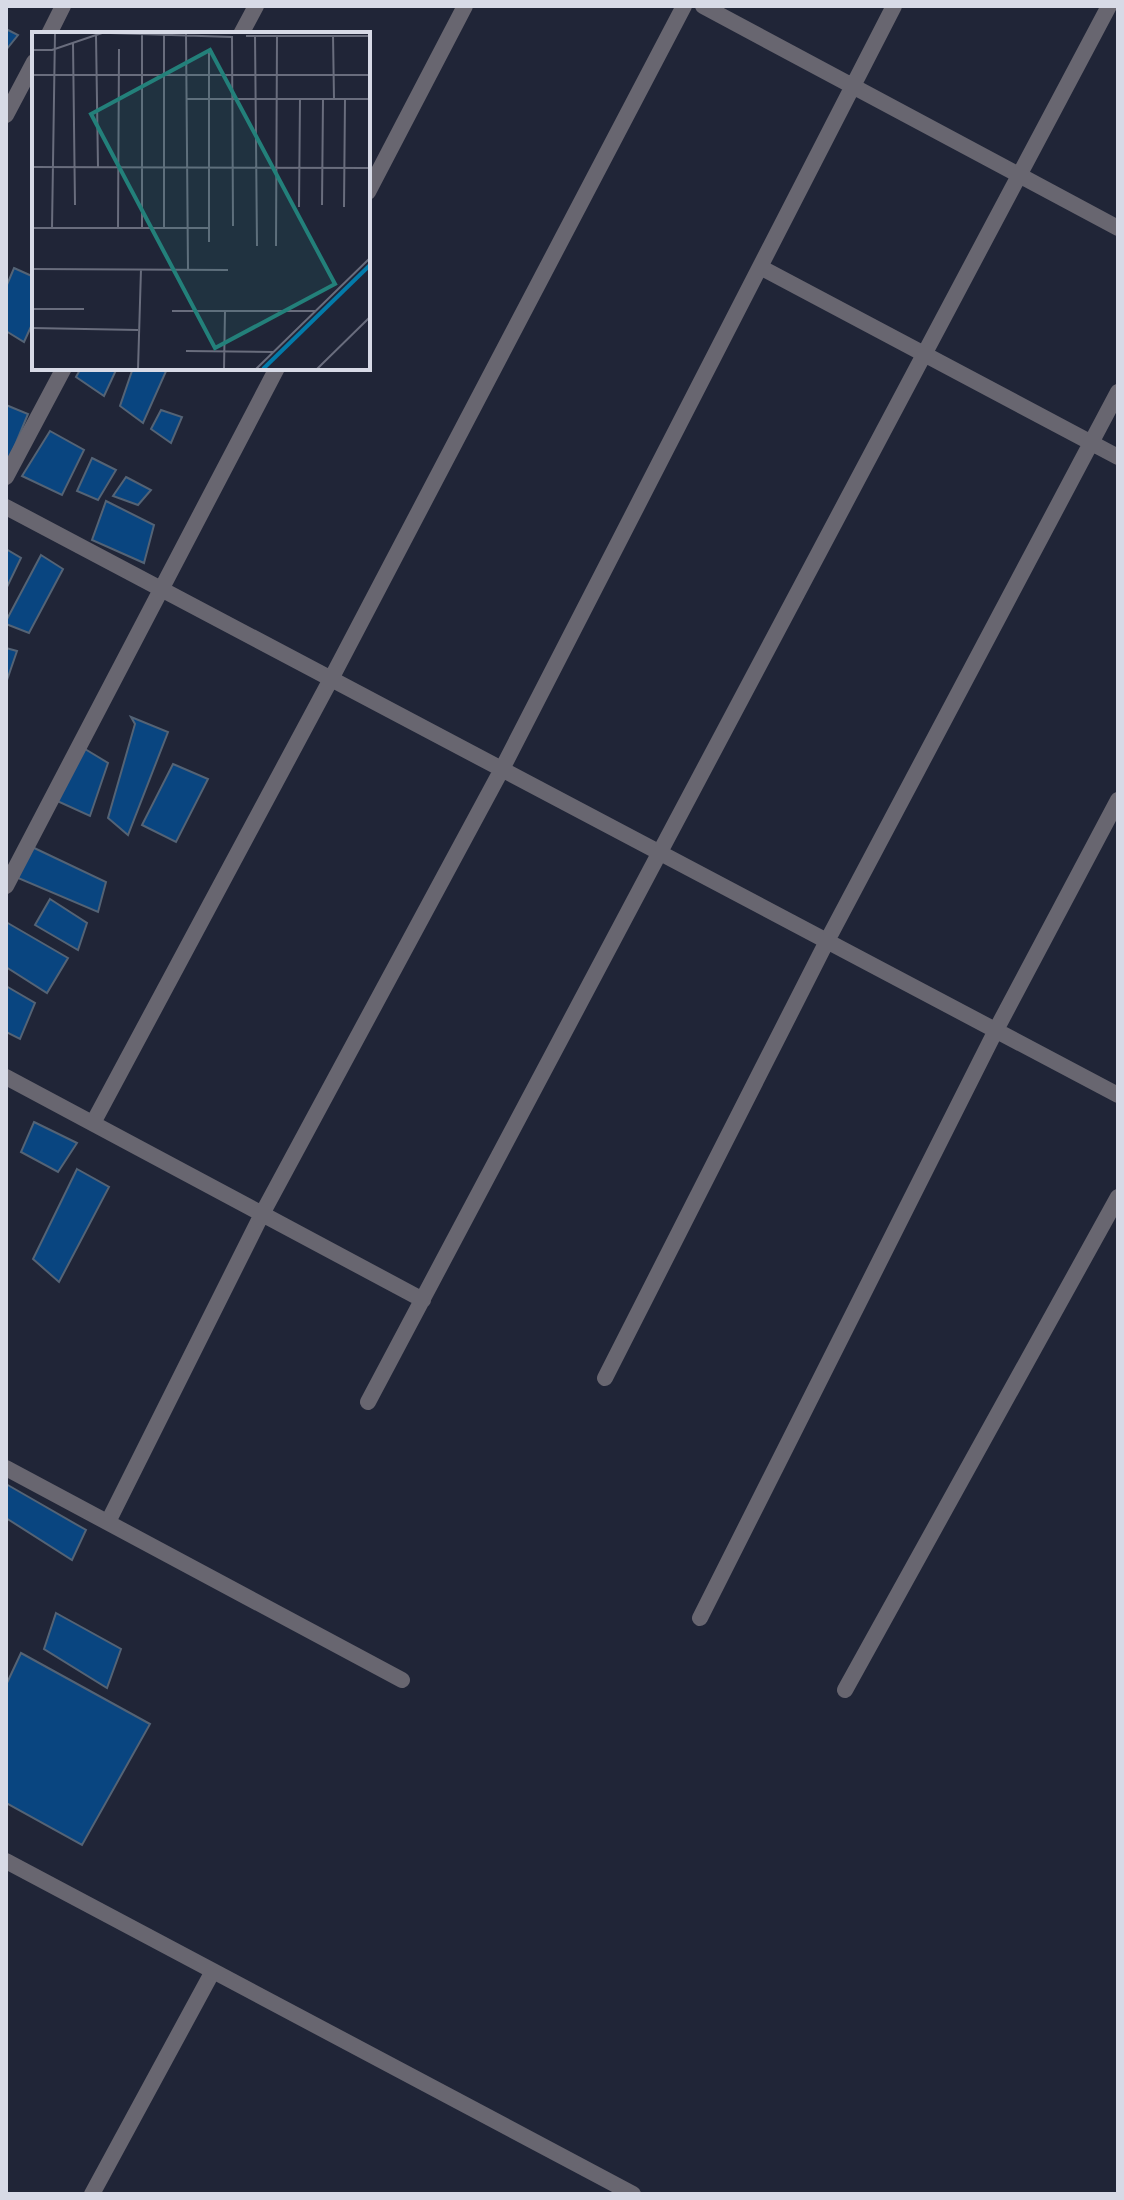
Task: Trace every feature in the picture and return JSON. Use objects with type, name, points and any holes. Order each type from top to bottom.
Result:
[{"type":"street","points":[[50,32],[63,6]]},
{"type":"street","points":[[242,32],[256,6]]},
{"type":"street","points":[[370,188],[465,6]]},
{"type":"street","points":[[93,1123],[331,679],[684,6]]},
{"type":"street","points":[[703,6],[1118,228]]},
{"type":"street","points":[[108,1522],[262,1214],[502,769],[894,6]]},
{"type":"street","points":[[368,1402],[1017,174],[1109,6]]},
{"type":"street","points":[[6,115],[32,66]]},
{"type":"street","points":[[760,267],[1118,457]]},
{"type":"street","points":[[6,477],[63,370]]},
{"type":"street","points":[[6,886],[276,370]]},
{"type":"street","points":[[605,1378],[827,941],[1118,392]]},
{"type":"street","points":[[6,507],[1118,1095]]},
{"type":"street","points":[[700,1618],[996,1030],[1118,800]]},
{"type":"street","points":[[6,1077],[423,1300]]},
{"type":"street","points":[[845,1690],[1118,1197]]},
{"type":"street","points":[[6,1468],[402,1680]]},
{"type":"street","points":[[6,1861],[633,2194]]},
{"type":"street","points":[[92,2194],[213,1971]]},
{"type":"building","points":[[6,29],[18,35],[6,50]]},
{"type":"building","points":[[14,268],[32,276],[32,324],[24,342],[6,331],[6,287]]},
{"type":"building","points":[[80,370],[116,370],[104,396],[76,377]]},
{"type":"building","points":[[132,370],[167,370],[143,423],[120,406]]},
{"type":"building","points":[[6,405],[28,414],[6,467]]},
{"type":"building","points":[[161,410],[182,417],[171,443],[151,429]]},
{"type":"building","points":[[50,431],[84,450],[62,495],[22,476]]},
{"type":"building","points":[[92,458],[116,470],[98,500],[77,491]]},
{"type":"building","points":[[126,477],[151,490],[138,505],[113,496]]},
{"type":"building","points":[[106,501],[154,525],[144,563],[92,540]]},
{"type":"building","points":[[6,549],[21,558],[6,589]]},
{"type":"building","points":[[41,555],[63,569],[29,633],[6,624],[6,621]]},
{"type":"building","points":[[6,648],[17,651],[6,683]]},
{"type":"building","points":[[131,717],[168,732],[128,835],[108,818],[135,724]]},
{"type":"building","points":[[80,746],[108,763],[90,816],[55,800]]},
{"type":"building","points":[[173,764],[208,779],[176,842],[142,825]]},
{"type":"building","points":[[30,846],[106,882],[98,912],[18,878]]},
{"type":"building","points":[[50,899],[87,923],[78,950],[35,925]]},
{"type":"building","points":[[6,922],[68,958],[47,993],[6,967]]},
{"type":"building","points":[[6,986],[35,1003],[20,1039],[6,1032]]},
{"type":"building","points":[[34,1122],[77,1143],[58,1172],[21,1152]]},
{"type":"building","points":[[77,1169],[109,1187],[59,1282],[33,1259]]},
{"type":"building","points":[[6,1484],[86,1530],[72,1560],[6,1518]]},
{"type":"building","points":[[56,1613],[121,1649],[107,1688],[44,1649]]},
{"type":"building","points":[[21,1653],[150,1724],[82,1845],[6,1803],[6,1685]]}]
